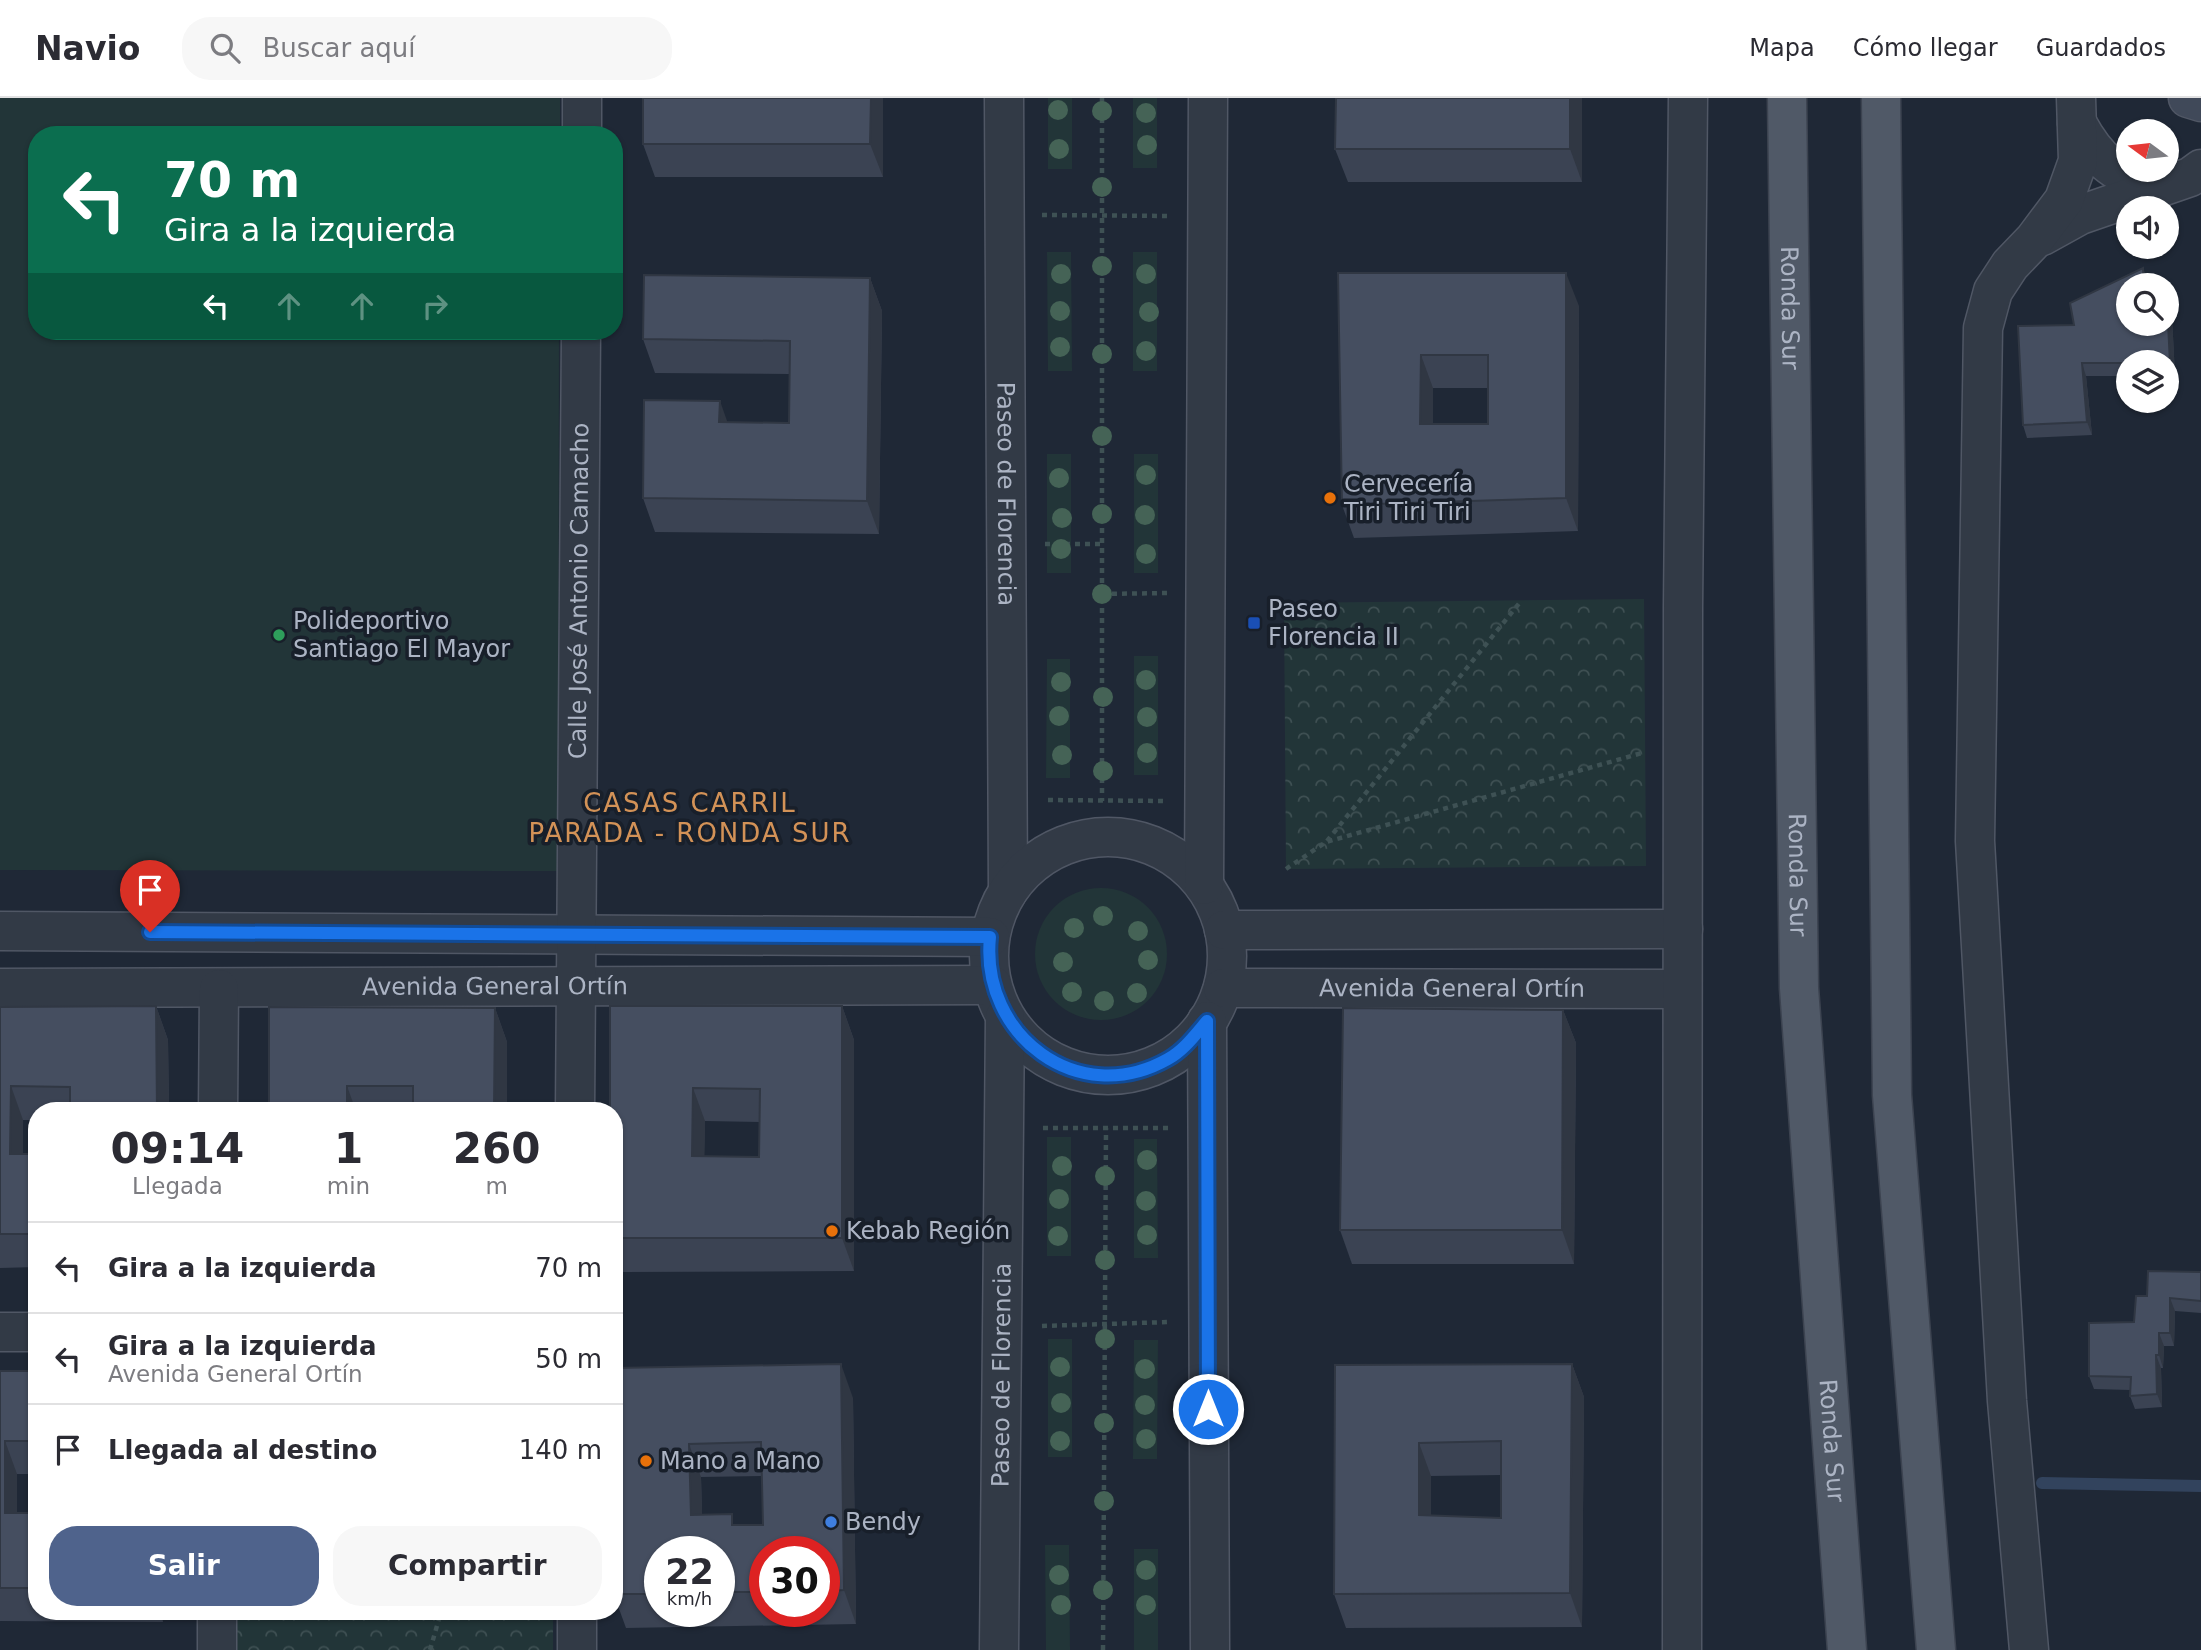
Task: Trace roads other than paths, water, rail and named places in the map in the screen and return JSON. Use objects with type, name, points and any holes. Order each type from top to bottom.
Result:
[{"type":"main road","name":"Ronda Sur","points":[[1787,98],[1799,988],[1847,1650]]},
{"type":"main road","points":[[1881,98],[1892,1095],[1936,1650]]},
{"type":"main road","points":[[2188,98],[2201,102]]},
{"type":"street","points":[[582,98],[582,126]]},
{"type":"street","name":"Paseo de Florencia","points":[[1004,98],[1008,891]]},
{"type":"street","points":[[1204,885],[1208,98]]},
{"type":"street","points":[[1682,1650],[1682,989],[1688,98]]},
{"type":"street","points":[[2076,111],[2091,150],[2110,167],[2134,181],[2188,180]]},
{"type":"street","points":[[2029,1650],[2007,1401],[1975,841],[1983,328],[1993,291],[2010,265],[2034,240],[2064,200],[2078,161],[2076,111]]},
{"type":"street","points":[[2034,240],[2080,215],[2188,180]]},
{"type":"street","name":"Calle José Antonio Camacho","points":[[575,988],[581,340]]},
{"type":"street","points":[[1210,1650],[1215,1005],[1227,960],[1224,930],[1204,885],[1187,866],[1166,851],[1142,841],[1117,836],[1092,837],[1067,843],[1044,855],[1024,871],[1008,891],[990,937],[989,969],[999,1001],[1021,1038],[1042,1055],[1065,1068],[1091,1074],[1118,1075],[1144,1069],[1169,1058],[1190,1042],[1215,1005]]},
{"type":"street","points":[[1224,930],[1683,929]]},
{"type":"street","points":[[0,931],[990,937]]},
{"type":"street","name":"Avenida General Ortín","points":[[0,988],[575,988],[999,1001]]},
{"type":"street","points":[[575,988],[575,1102]]},
{"type":"street","points":[[218,1102],[219,989]]},
{"type":"street","name":"Avenida General Ortín","points":[[1215,1005],[1682,989]]},
{"type":"street","name":"Paseo de Florencia","points":[[999,1001],[999,1650]]},
{"type":"street","points":[[0,1332],[28,1332]]},
{"type":"street","points":[[217,1620],[217,1650]]},
{"type":"street","points":[[576,1620],[577,1650]]},
{"type":"waterway","points":[[2042,1483],[2201,1486]]},
{"type":"place","name":"Cervecería Tiri Tiri Tiri","points":[[1330,498]]},
{"type":"place","name":"Paseo Florencia II","points":[[1254,623]]},
{"type":"place","name":"Polideportivo Santiago El Mayor","points":[[279,635]]},
{"type":"place","name":"Kebab Región","points":[[832,1231]]},
{"type":"place","name":"Mano a Mano","points":[[646,1461]]},
{"type":"place","name":"Bendy","points":[[831,1522]]},
{"type":"district","name":"CASAS CARRIL PARADA - RONDA SUR","points":[[690,818]]}]
